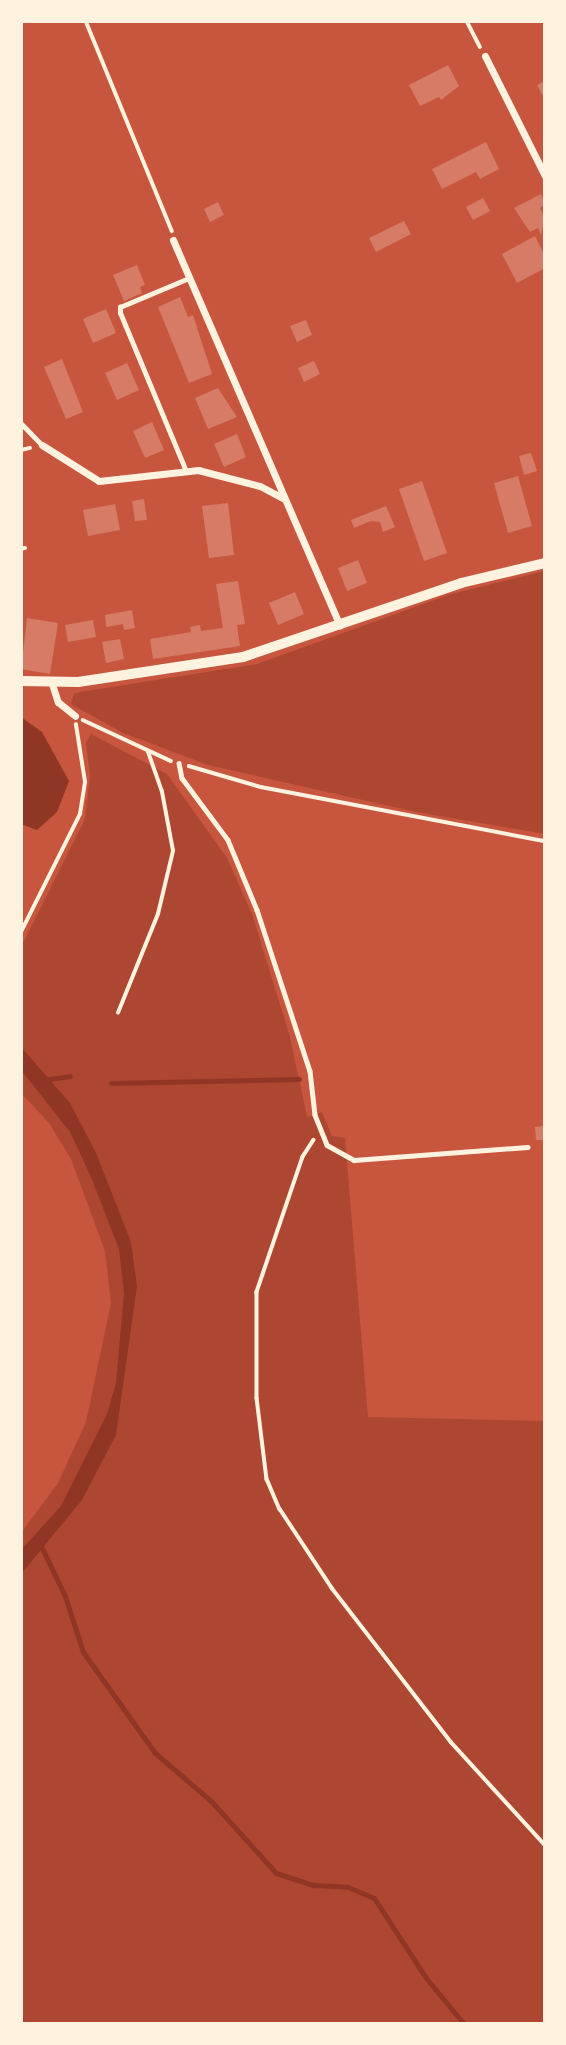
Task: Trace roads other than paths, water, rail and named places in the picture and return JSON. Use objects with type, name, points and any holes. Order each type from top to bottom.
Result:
[{"type":"street","points":[[485,56],[545,176]]},
{"type":"street","points":[[173,240],[340,625]]},
{"type":"street","points":[[42,445],[99,481],[185,469],[260,486],[284,498]]},
{"type":"street","points":[[21,681],[51,684],[243,657],[461,583],[545,563]]},
{"type":"street","points":[[51,684],[58,702],[75,716]]},
{"type":"lane","points":[[185,469],[120,313],[120,307],[190,277]]},
{"type":"lane","points":[[21,423],[42,445]]},
{"type":"lane","points":[[179,764],[182,778],[228,840],[257,910],[310,1071],[318,1132],[338,1154],[354,1160],[528,1147]]},
{"type":"waterway","points":[[42,1080],[70,1076]]},
{"type":"waterway","points":[[111,1083],[299,1079]]},
{"type":"waterway","points":[[40,1544],[65,1596],[83,1652],[155,1753],[211,1801],[276,1873],[314,1885],[348,1887],[374,1898],[426,1978],[464,2024]]}]
